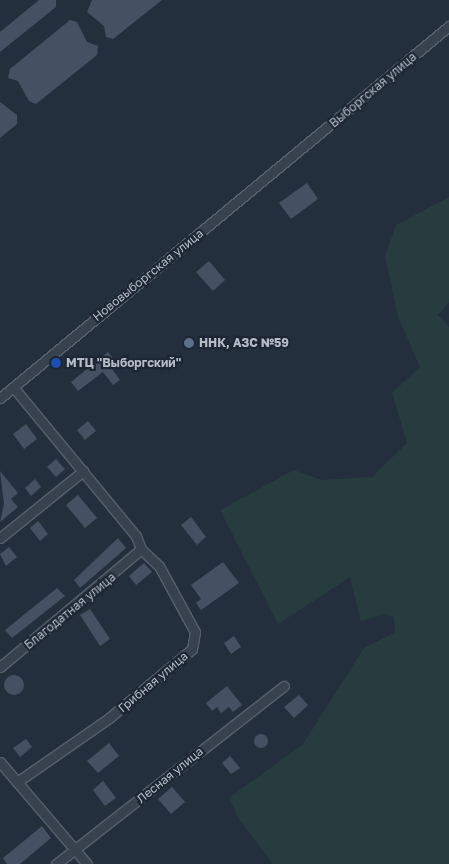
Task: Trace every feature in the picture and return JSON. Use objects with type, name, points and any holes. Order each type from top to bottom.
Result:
[{"type":"street","name":"Выборгская улица","points":[[297,154],[449,26]]},
{"type":"street","name":"Нововыборгская улица","points":[[0,398],[297,154]]},
{"type":"street","points":[[14,387],[136,536],[140,552]]},
{"type":"street","points":[[0,538],[83,471]]},
{"type":"street","name":"Благодатная улица","points":[[0,667],[140,552]]},
{"type":"street","name":"Грибная улица","points":[[17,782],[109,718],[192,649],[192,627],[159,566],[140,552]]},
{"type":"street","name":"Лесная улица","points":[[56,864],[284,686]]},
{"type":"street","points":[[0,762],[87,864]]},
{"type":"green space","points":[[449,197],[449,302],[438,315],[449,327],[449,864],[273,864],[239,819],[229,798],[303,744],[364,648],[395,632],[394,617],[384,614],[361,621],[350,577],[278,624],[220,510],[294,470],[321,480],[372,477],[407,443],[392,393],[420,367],[398,317],[385,256],[396,225]]},
{"type":"building","points":[[39,0],[56,0],[56,7],[0,52],[0,32]]},
{"type":"building","points":[[92,0],[162,0],[113,39],[106,37],[104,26],[87,12]]},
{"type":"building","points":[[70,20],[77,22],[87,42],[98,46],[97,55],[36,104],[29,101],[18,81],[8,78],[10,69]]},
{"type":"building","points":[[0,102],[17,115],[17,124],[0,138]]},
{"type":"building","points":[[307,183],[318,199],[291,219],[279,203]]},
{"type":"building","points":[[209,261],[225,280],[213,291],[196,272]]},
{"type":"building","points":[[108,352],[115,361],[110,366],[120,380],[113,385],[103,372],[78,391],[71,382]]},
{"type":"building","points":[[88,421],[96,431],[85,440],[77,430]]},
{"type":"building","points":[[26,424],[37,439],[24,449],[13,434]]},
{"type":"building","points":[[56,459],[65,469],[56,477],[47,467]]},
{"type":"building","points":[[0,471],[18,493],[11,499],[18,507],[0,522],[4,504]]},
{"type":"building","points":[[35,479],[41,487],[31,496],[25,488]]},
{"type":"building","points":[[78,495],[97,518],[85,528],[66,505]]},
{"type":"building","points":[[191,517],[206,537],[197,545],[181,525]]},
{"type":"building","points":[[38,521],[48,534],[40,541],[30,528]]},
{"type":"building","points":[[118,538],[126,548],[80,588],[74,580]]},
{"type":"building","points":[[9,547],[17,557],[6,566],[0,554]]},
{"type":"building","points":[[223,562],[239,583],[201,610],[196,603],[201,599],[191,585]]},
{"type":"building","points":[[144,563],[152,572],[136,585],[129,576]]},
{"type":"building","points":[[57,588],[65,596],[12,638],[5,630]]},
{"type":"building","points":[[90,609],[110,639],[100,646],[80,615]]},
{"type":"building","points":[[234,636],[241,647],[231,654],[224,643]]},
{"type":"building","points":[[14,675],[21,678],[24,685],[21,692],[14,695],[7,692],[4,685],[7,678]]},
{"type":"building","points":[[227,686],[242,705],[233,712],[229,707],[221,713],[217,707],[212,711],[206,703]]},
{"type":"building","points":[[299,695],[308,705],[294,718],[284,707]]},
{"type":"building","points":[[258,734],[264,734],[268,741],[264,748],[258,748],[254,744],[254,738]]},
{"type":"building","points":[[26,739],[32,747],[20,757],[13,748]]},
{"type":"building","points":[[109,743],[119,756],[98,773],[87,761]]},
{"type":"building","points":[[230,756],[240,768],[231,774],[222,763]]},
{"type":"building","points":[[103,781],[116,798],[105,806],[93,790]]},
{"type":"building","points":[[172,787],[185,802],[171,814],[158,799]]},
{"type":"building","points":[[42,826],[51,838],[20,864],[7,864],[3,858]]},
{"type":"place","name":"ННК, АЗС №59","points":[[189,343]]},
{"type":"place","name":"МТЦ \"Выборгский\"","points":[[56,363]]}]
